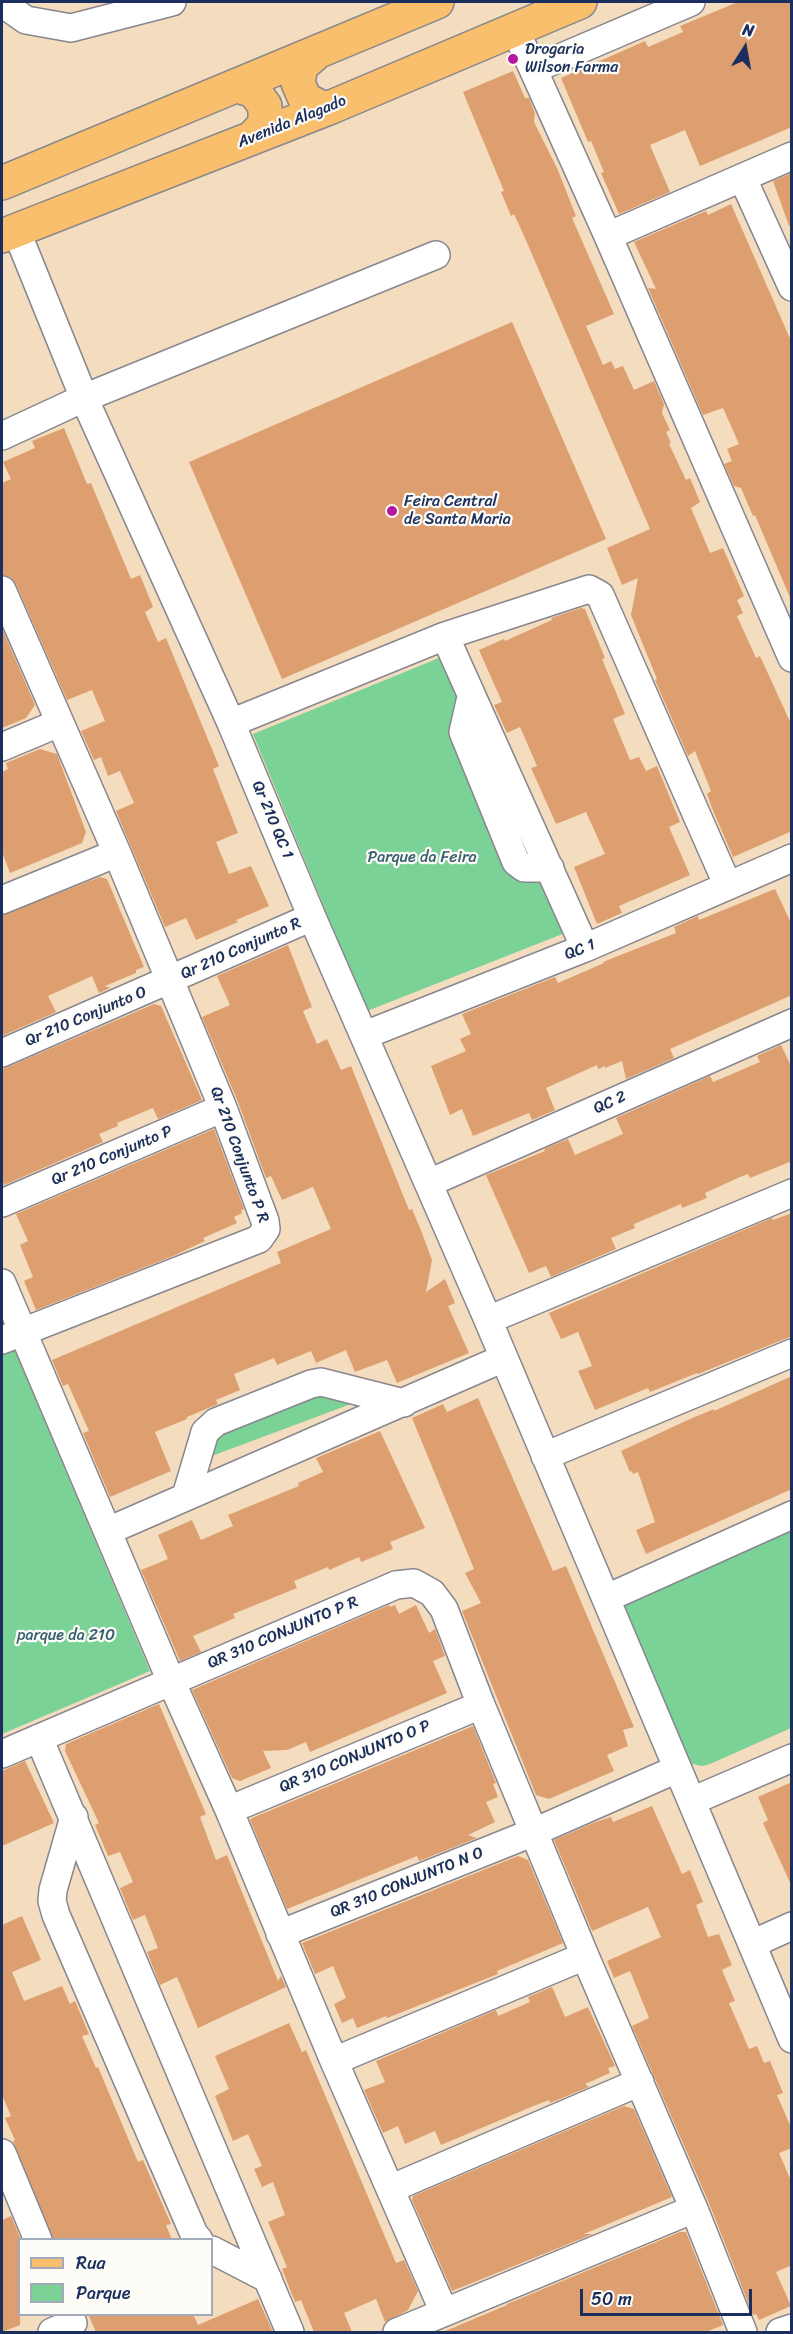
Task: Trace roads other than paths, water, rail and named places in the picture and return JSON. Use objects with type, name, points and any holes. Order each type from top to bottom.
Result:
[{"type":"main road","points":[[3,178],[314,55],[437,2]]},
{"type":"main road","name":"Avenida Alagado","points":[[9,233],[329,108],[580,2]]},
{"type":"main road","points":[[314,55],[301,66],[298,83],[305,99],[320,107],[329,108]]},
{"type":"main road","points":[[237,86],[254,91],[266,106],[265,124],[252,138]]},
{"type":"street","points":[[2,3],[26,21],[71,28],[172,2]]},
{"type":"street","points":[[534,69],[692,2]]},
{"type":"street","points":[[515,30],[608,236],[792,658]]},
{"type":"street","points":[[608,236],[792,156]]},
{"type":"street","points":[[743,178],[792,287]]},
{"type":"street","name":"Qr 210 QC 1","points":[[9,233],[231,723],[312,917],[607,1598],[792,2039]]},
{"type":"street","points":[[2,436],[84,398],[436,255]]},
{"type":"street","points":[[231,723],[445,636],[584,590],[596,592],[604,604],[728,886]]},
{"type":"street","name":"Qr 210 Conjunto P R","points":[[3,597],[117,853],[223,1108],[266,1229],[262,1238],[12,1335]]},
{"type":"street","points":[[445,636],[471,697],[463,732],[516,862],[524,868],[550,867],[585,948]]},
{"type":"street","points":[[2,747],[59,723]]},
{"type":"street","points":[[2,900],[117,853]]},
{"type":"street","name":"QC 1","points":[[365,1035],[585,948],[791,861]]},
{"type":"street","name":"Qr 210 Conjunto R","points":[[170,981],[312,917]]},
{"type":"street","name":"Qr 210 Conjunto O","points":[[2,1053],[170,981]]},
{"type":"street","name":"QC 2","points":[[429,1183],[792,1023]]},
{"type":"street","name":"Qr 210 Conjunto P","points":[[2,1203],[223,1108]]},
{"type":"street","points":[[488,1320],[792,1192]]},
{"type":"street","points":[[2,1283],[12,1335],[108,1531],[171,1682],[229,1810],[334,2061],[444,2312]]},
{"type":"street","points":[[545,1456],[792,1353]]},
{"type":"street","points":[[108,1531],[504,1358]]},
{"type":"street","points":[[186,1496],[205,1432],[216,1422],[310,1383],[321,1382],[404,1403]]},
{"type":"street","points":[[607,1598],[792,1515]]},
{"type":"street","name":"QR 310 CONJUNTO P R","points":[[2,1754],[396,1585],[414,1582],[432,1593],[444,1609],[481,1705]]},
{"type":"street","points":[[481,1705],[694,2210],[742,2332]]},
{"type":"street","name":"QR 310 CONJUNTO O P","points":[[229,1810],[481,1705]]},
{"type":"street","points":[[39,1738],[290,2332]]},
{"type":"street","points":[[692,1801],[792,1758]]},
{"type":"street","name":"QR 310 CONJUNTO N O","points":[[280,1934],[534,1832],[677,1769]]},
{"type":"street","points":[[74,1818],[53,1890],[52,1901],[56,1915],[197,2238]]},
{"type":"street","points":[[752,1944],[792,1926]]},
{"type":"street","points":[[334,2061],[585,1956]]},
{"type":"street","points":[[390,2189],[640,2082]]},
{"type":"street","points":[[2,2153],[11,2203],[37,2238]]},
{"type":"street","points":[[397,2332],[694,2210]]},
{"type":"street","points":[[213,2251],[268,2279]]},
{"type":"street","points":[[780,2332],[792,2328]]},
{"type":"place","name":"Drogaria Wilson Farma","points":[[513,59]]},
{"type":"place","name":"Feira Central de Santa Maria","points":[[392,511]]},
{"type":"park label","name":"Parque da Feira","points":[[422,858]]},
{"type":"park label","name":"parque da 210","points":[[66,1636]]}]
